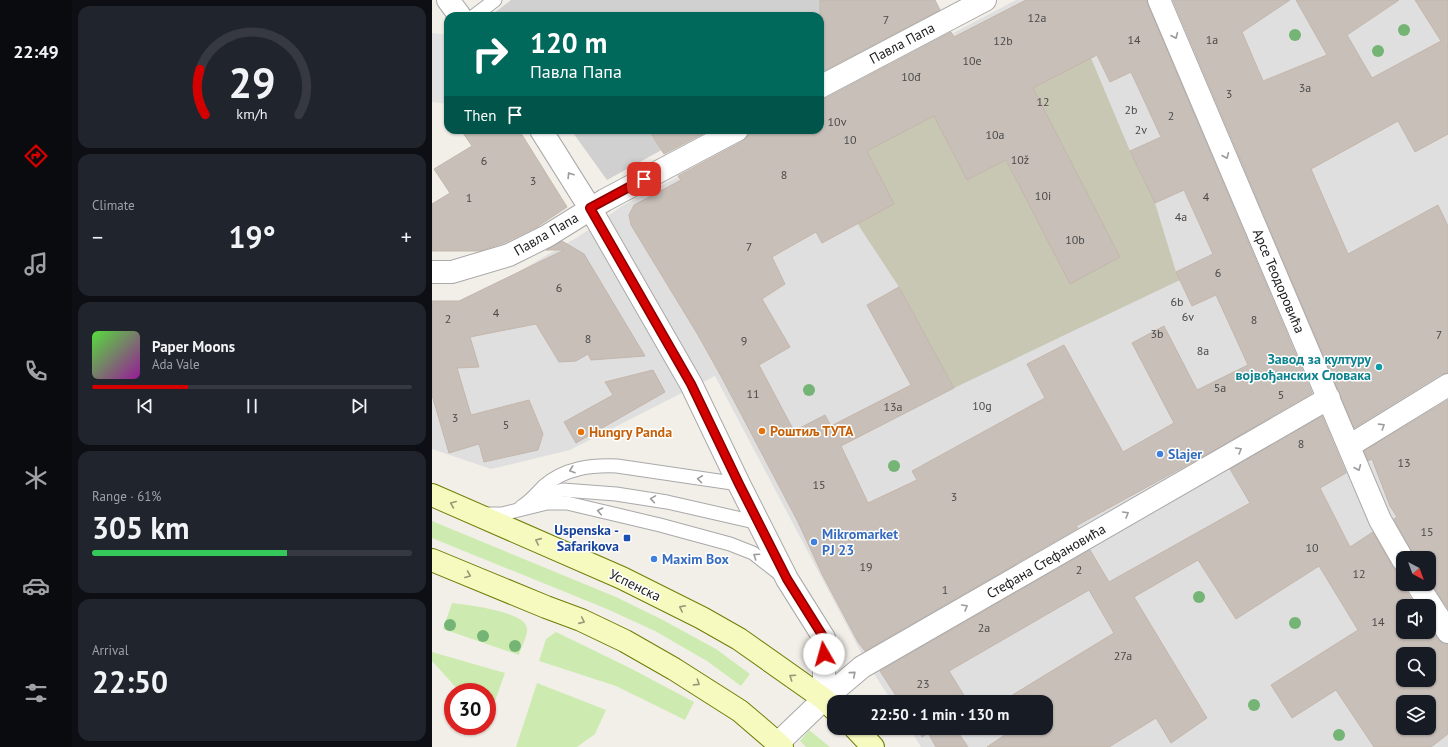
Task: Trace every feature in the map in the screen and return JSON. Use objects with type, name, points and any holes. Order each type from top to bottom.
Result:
[{"type":"main road","name":"Успенска","points":[[432,495],[622,578],[702,618],[739,639],[827,703]]},
{"type":"main road","points":[[432,560],[581,620],[625,641],[674,668],[740,711],[780,745]]},
{"type":"main road","points":[[862,735],[873,747]]},
{"type":"street","points":[[448,0],[457,12]]},
{"type":"street","name":"Павла Папа","points":[[824,85],[985,0]]},
{"type":"street","name":"Арсе Теодоровића","points":[[1159,0],[1380,520],[1398,551]]},
{"type":"street","points":[[544,134],[590,208],[691,384],[787,579],[824,638],[828,695]]},
{"type":"street","name":"Павла Папа","points":[[432,272],[452,272],[509,255],[547,236],[590,208],[729,134]]},
{"type":"street","points":[[1349,446],[1448,385]]},
{"type":"street","name":"Стефана Стефановића","points":[[837,695],[862,667],[1329,398]]},
{"type":"street","points":[[1422,591],[1448,632]]},
{"type":"street","name":"Стефана Стефановића","points":[[780,745],[827,706]]},
{"type":"lane","points":[[479,12],[495,0]]},
{"type":"lane","points":[[518,509],[534,497],[544,486],[567,472],[577,468],[599,465],[617,466],[739,484]]},
{"type":"lane","points":[[534,497],[563,490],[616,494],[667,502],[759,523]]},
{"type":"lane","points":[[474,513],[502,514],[547,503],[567,504],[730,544],[753,553],[787,579]]},
{"type":"shaded area","points":[[511,0],[826,0],[822,12],[495,12]]},
{"type":"shaded area","points":[[1016,0],[1448,0],[1448,747],[921,747],[913,735],[1053,735],[1053,695],[888,695],[863,656],[715,376],[570,450],[491,469],[432,449],[432,301],[459,301],[508,278],[581,235],[622,206],[760,134],[824,134],[824,101]]},
{"type":"shaded area","points":[[1026,0],[1061,0],[1091,58],[1130,151],[1155,203],[1176,272],[1180,280],[954,388],[899,287],[857,223],[822,134],[824,134],[824,105]]},
{"type":"shaded area","points":[[432,33],[444,34],[444,104],[432,102]]},
{"type":"shaded area","points":[[574,134],[691,134],[607,180]]},
{"type":"green space","points":[[432,521],[616,597],[663,620],[716,649],[750,674],[741,686],[707,661],[655,631],[607,609],[432,538]]},
{"type":"green space","points":[[452,603],[481,607],[506,613],[524,622],[527,631],[519,655],[443,629]]},
{"type":"green space","points":[[556,632],[630,668],[694,702],[685,720],[616,686],[539,661],[546,639]]},
{"type":"green space","points":[[432,652],[505,673],[496,698],[496,683],[452,683],[432,661]]},
{"type":"green space","points":[[537,683],[606,710],[595,734],[577,747],[516,747]]},
{"type":"green space","points":[[809,730],[830,747],[806,747],[800,741]]},
{"type":"building","points":[[820,0],[935,0],[940,10],[824,71],[824,12],[820,12]]},
{"type":"building","points":[[1026,0],[1147,0],[1312,393],[1218,448],[1076,526],[1078,528],[865,651],[858,642],[822,574],[798,522],[722,378],[698,335],[631,225],[629,215],[634,205],[681,180],[678,176],[743,141],[748,134],[824,134],[824,98],[951,32],[954,37]],"holes":[[[1097,55],[1110,82],[1131,72],[1161,137],[1130,151],[1155,203],[1184,190],[1213,254],[1176,272],[1192,306],[1216,295],[1248,365],[1197,390],[1164,326],[1132,343],[1174,423],[1123,452],[1064,345],[1027,364],[1045,398],[912,471],[917,480],[868,503],[841,446],[954,388],[899,287],[867,305],[911,385],[831,426],[825,415],[794,431],[759,365],[790,347],[762,299],[785,284],[772,257],[816,232],[822,243],[894,204],[867,151],[934,116],[967,180],[1006,160],[1070,284],[1120,257],[1033,88]]]},
{"type":"building","points":[[1173,0],[1290,0],[1242,32],[1263,81],[1327,55],[1296,0],[1399,0],[1347,35],[1372,78],[1441,41],[1415,0],[1448,0],[1448,134],[1415,152],[1398,121],[1311,169],[1348,254],[1438,205],[1448,226],[1448,373],[1441,374],[1354,428]]},
{"type":"building","points":[[464,134],[521,134],[567,207],[537,227],[504,243],[480,251],[432,251],[432,204],[450,193],[434,169],[472,146]]},
{"type":"building","points":[[652,134],[702,134],[664,154]]},
{"type":"building","points":[[562,241],[584,254],[645,356],[591,360],[588,354],[576,361],[559,362],[536,324],[470,337],[479,367],[457,368],[471,415],[529,400],[543,434],[538,450],[484,462],[479,444],[449,453],[432,395],[432,301],[459,301],[564,250],[546,250]]},
{"type":"building","points":[[653,370],[665,392],[576,443],[564,422],[613,395],[605,382]]},
{"type":"building","points":[[1448,400],[1448,609],[1436,591],[1436,551],[1411,551],[1394,519],[1397,517],[1390,506],[1372,459],[1368,461],[1364,451]]},
{"type":"building","points":[[1322,416],[1346,473],[1320,488],[1350,547],[1373,532],[1396,571],[1396,591],[1406,591],[1411,599],[1396,599],[1396,639],[1436,639],[1436,636],[1442,643],[1448,644],[1448,734],[1431,747],[1374,747],[1336,690],[1292,718],[1271,685],[1358,630],[1319,566],[1236,619],[1198,560],[1134,597],[1207,718],[1171,743],[1156,718],[1109,747],[987,747],[1005,735],[1053,735],[1053,695],[1012,695],[1114,633],[1089,590],[949,671],[964,695],[895,695],[880,671],[1090,550],[1109,582],[1250,503],[1230,469]]},
{"type":"building","points":[[929,735],[960,735],[968,747],[936,747]]},
{"type":"place","name":"Завод за културу војвођанских Словака","points":[[1379,367]]},
{"type":"place","name":"Роштиљ ТУТА","points":[[762,431]]},
{"type":"place","name":"Hungry Panda","points":[[581,432]]},
{"type":"place","name":"Slajer","points":[[1160,454]]},
{"type":"place","name":"Uspenska - Safarikova","points":[[627,538]]},
{"type":"place","name":"Mikromarket PJ 23","points":[[814,542]]},
{"type":"place","name":"Maxim Box","points":[[654,559]]},
{"type":"route","points":[[644,179],[590,208],[691,384],[787,579],[824,638],[824,654]]}]
